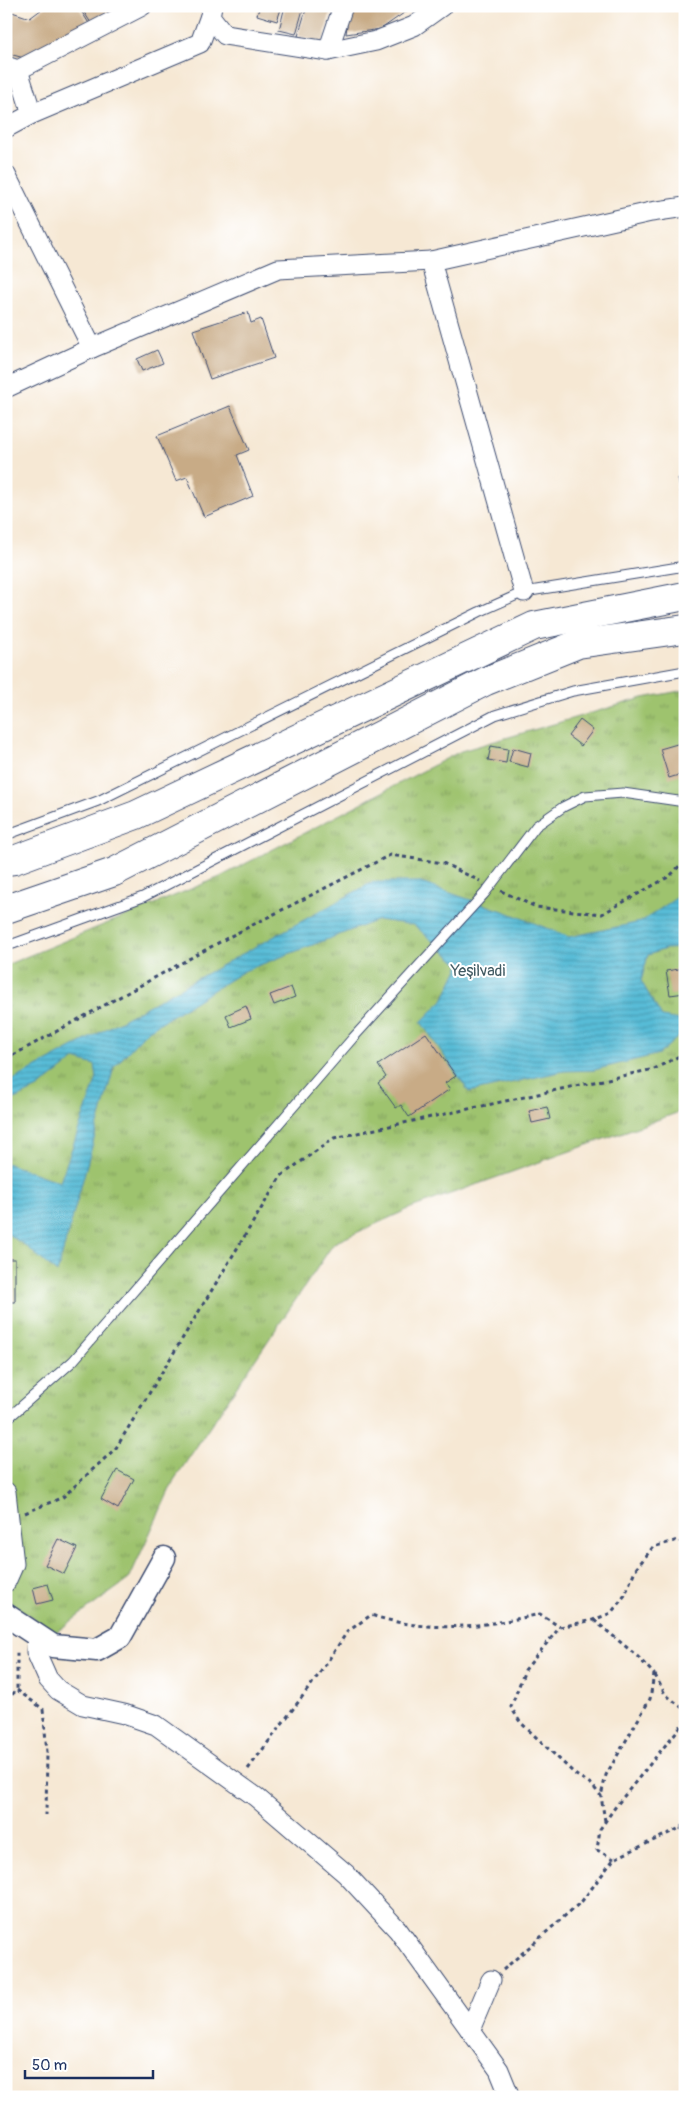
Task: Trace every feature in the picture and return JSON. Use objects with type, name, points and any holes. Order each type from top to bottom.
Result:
[{"type":"main road","points":[[6,861],[14,860],[136,815],[534,626],[685,596]]},
{"type":"main road","points":[[6,909],[114,872],[486,681],[578,644],[685,628]]},
{"type":"street","points":[[32,114],[12,68],[142,6]]},
{"type":"street","points":[[328,51],[343,6]]},
{"type":"street","points":[[211,11],[225,34],[328,51],[376,41],[414,26],[442,6]]},
{"type":"street","points":[[6,128],[32,114],[200,43],[211,11]]},
{"type":"street","points":[[6,175],[92,348]]},
{"type":"street","points":[[6,388],[92,348],[278,270],[431,261],[652,212],[685,207]]},
{"type":"street","points":[[431,261],[524,592]]},
{"type":"street","points":[[6,1492],[14,1564],[6,1582]]},
{"type":"street","points":[[11,1619],[53,1646],[97,1650],[120,1637],[164,1558]]},
{"type":"street","points":[[37,1636],[36,1652],[48,1678],[58,1690],[83,1706],[124,1714],[156,1725],[256,1797],[346,1874],[398,1930],[499,2070],[510,2097]]},
{"type":"street","points":[[470,2030],[491,1980]]},
{"type":"lane","points":[[6,836],[98,801],[524,592],[685,566]]},
{"type":"lane","points":[[6,944],[13,944],[143,898],[495,716],[573,691],[685,671]]},
{"type":"lane","points":[[6,1420],[73,1361],[339,1054],[487,889],[536,826],[563,807],[585,796],[623,793],[685,802]]},
{"type":"path","points":[[6,1059],[229,937],[390,855],[443,863],[487,889],[536,907],[602,914],[670,876],[685,860]]},
{"type":"path","points":[[9,1520],[63,1497],[116,1448],[281,1176],[334,1138],[654,1069],[685,1053]]},
{"type":"path","points":[[601,1796],[591,1784],[576,1775],[520,1722],[511,1707],[525,1670],[560,1627],[593,1620],[611,1612],[625,1595],[635,1570],[653,1548],[678,1540],[685,1543]]},
{"type":"path","points":[[237,1783],[320,1673],[347,1632],[371,1615],[394,1623],[446,1628],[492,1625],[540,1614],[560,1627]]},
{"type":"path","points":[[11,1619],[17,1690],[43,1709],[47,1752],[46,1815]]},
{"type":"path","points":[[593,1620],[637,1656],[654,1674],[665,1694],[685,1710]]},
{"type":"path","points":[[605,1822],[601,1796],[606,1775],[650,1699],[654,1674]]},
{"type":"path","points":[[6,1700],[17,1690]]},
{"type":"path","points":[[614,1859],[597,1850],[600,1829],[616,1806],[685,1721]]},
{"type":"path","points":[[491,1980],[582,1901],[614,1859],[680,1828],[685,1823]]},
{"type":"path","points":[[680,1828],[685,1831]]},
{"type":"green space","name":"Yeşilvadi","points":[[685,690],[685,1110],[411,1208],[334,1243],[174,1480],[129,1579],[55,1633],[6,1600],[6,965],[220,877],[461,751],[643,698]]},
{"type":"water","points":[[373,882],[418,882],[506,912],[569,937],[641,922],[685,892],[685,948],[665,949],[648,955],[641,981],[662,1017],[685,1021],[685,1031],[659,1054],[594,1070],[564,1071],[469,1092],[421,1022],[443,1000],[460,965],[414,925],[378,920],[244,971],[147,1031],[114,1067],[57,1273],[26,1246],[6,1233],[6,1163],[60,1182],[97,1078],[95,1065],[75,1059],[38,1088],[6,1103],[6,1084]]},
{"type":"building","points":[[46,6],[78,6],[90,25],[31,60],[6,53],[6,10],[30,18]]},
{"type":"building","points":[[80,6],[115,6],[116,8],[91,23]]},
{"type":"building","points":[[260,6],[282,6],[277,21],[257,15]]},
{"type":"building","points":[[285,6],[304,6],[296,34],[279,30]]},
{"type":"building","points":[[307,6],[332,6],[323,43],[298,36]]},
{"type":"building","points":[[349,6],[414,6],[381,29],[346,34]]},
{"type":"building","points":[[248,312],[251,323],[261,319],[274,358],[210,379],[193,330]]},
{"type":"building","points":[[157,350],[163,363],[142,371],[137,359]]},
{"type":"building","points":[[230,406],[249,450],[237,455],[253,496],[204,517],[187,477],[176,481],[157,436]]},
{"type":"building","points":[[685,477],[685,514],[684,514],[678,478]]},
{"type":"building","points":[[580,720],[593,730],[581,746],[568,736]]},
{"type":"building","points":[[684,742],[685,773],[669,778],[660,749]]},
{"type":"building","points":[[491,746],[508,749],[506,763],[488,760]]},
{"type":"building","points":[[513,748],[531,753],[528,767],[509,762]]},
{"type":"building","points":[[685,968],[685,993],[670,995],[666,971]]},
{"type":"building","points":[[291,987],[295,997],[274,1005],[270,995]]},
{"type":"building","points":[[246,1006],[251,1019],[231,1027],[226,1015]]},
{"type":"building","points":[[426,1033],[456,1076],[445,1083],[450,1089],[409,1117],[401,1105],[396,1108],[378,1083],[386,1077],[378,1065]]},
{"type":"building","points":[[547,1107],[550,1119],[532,1123],[529,1111]]},
{"type":"building","points":[[6,1259],[15,1259],[15,1302],[6,1302]]},
{"type":"building","points":[[117,1470],[134,1479],[118,1509],[101,1499]]},
{"type":"building","points":[[58,1539],[77,1548],[64,1574],[45,1565]]},
{"type":"building","points":[[48,1584],[53,1600],[37,1604],[33,1588]]}]
